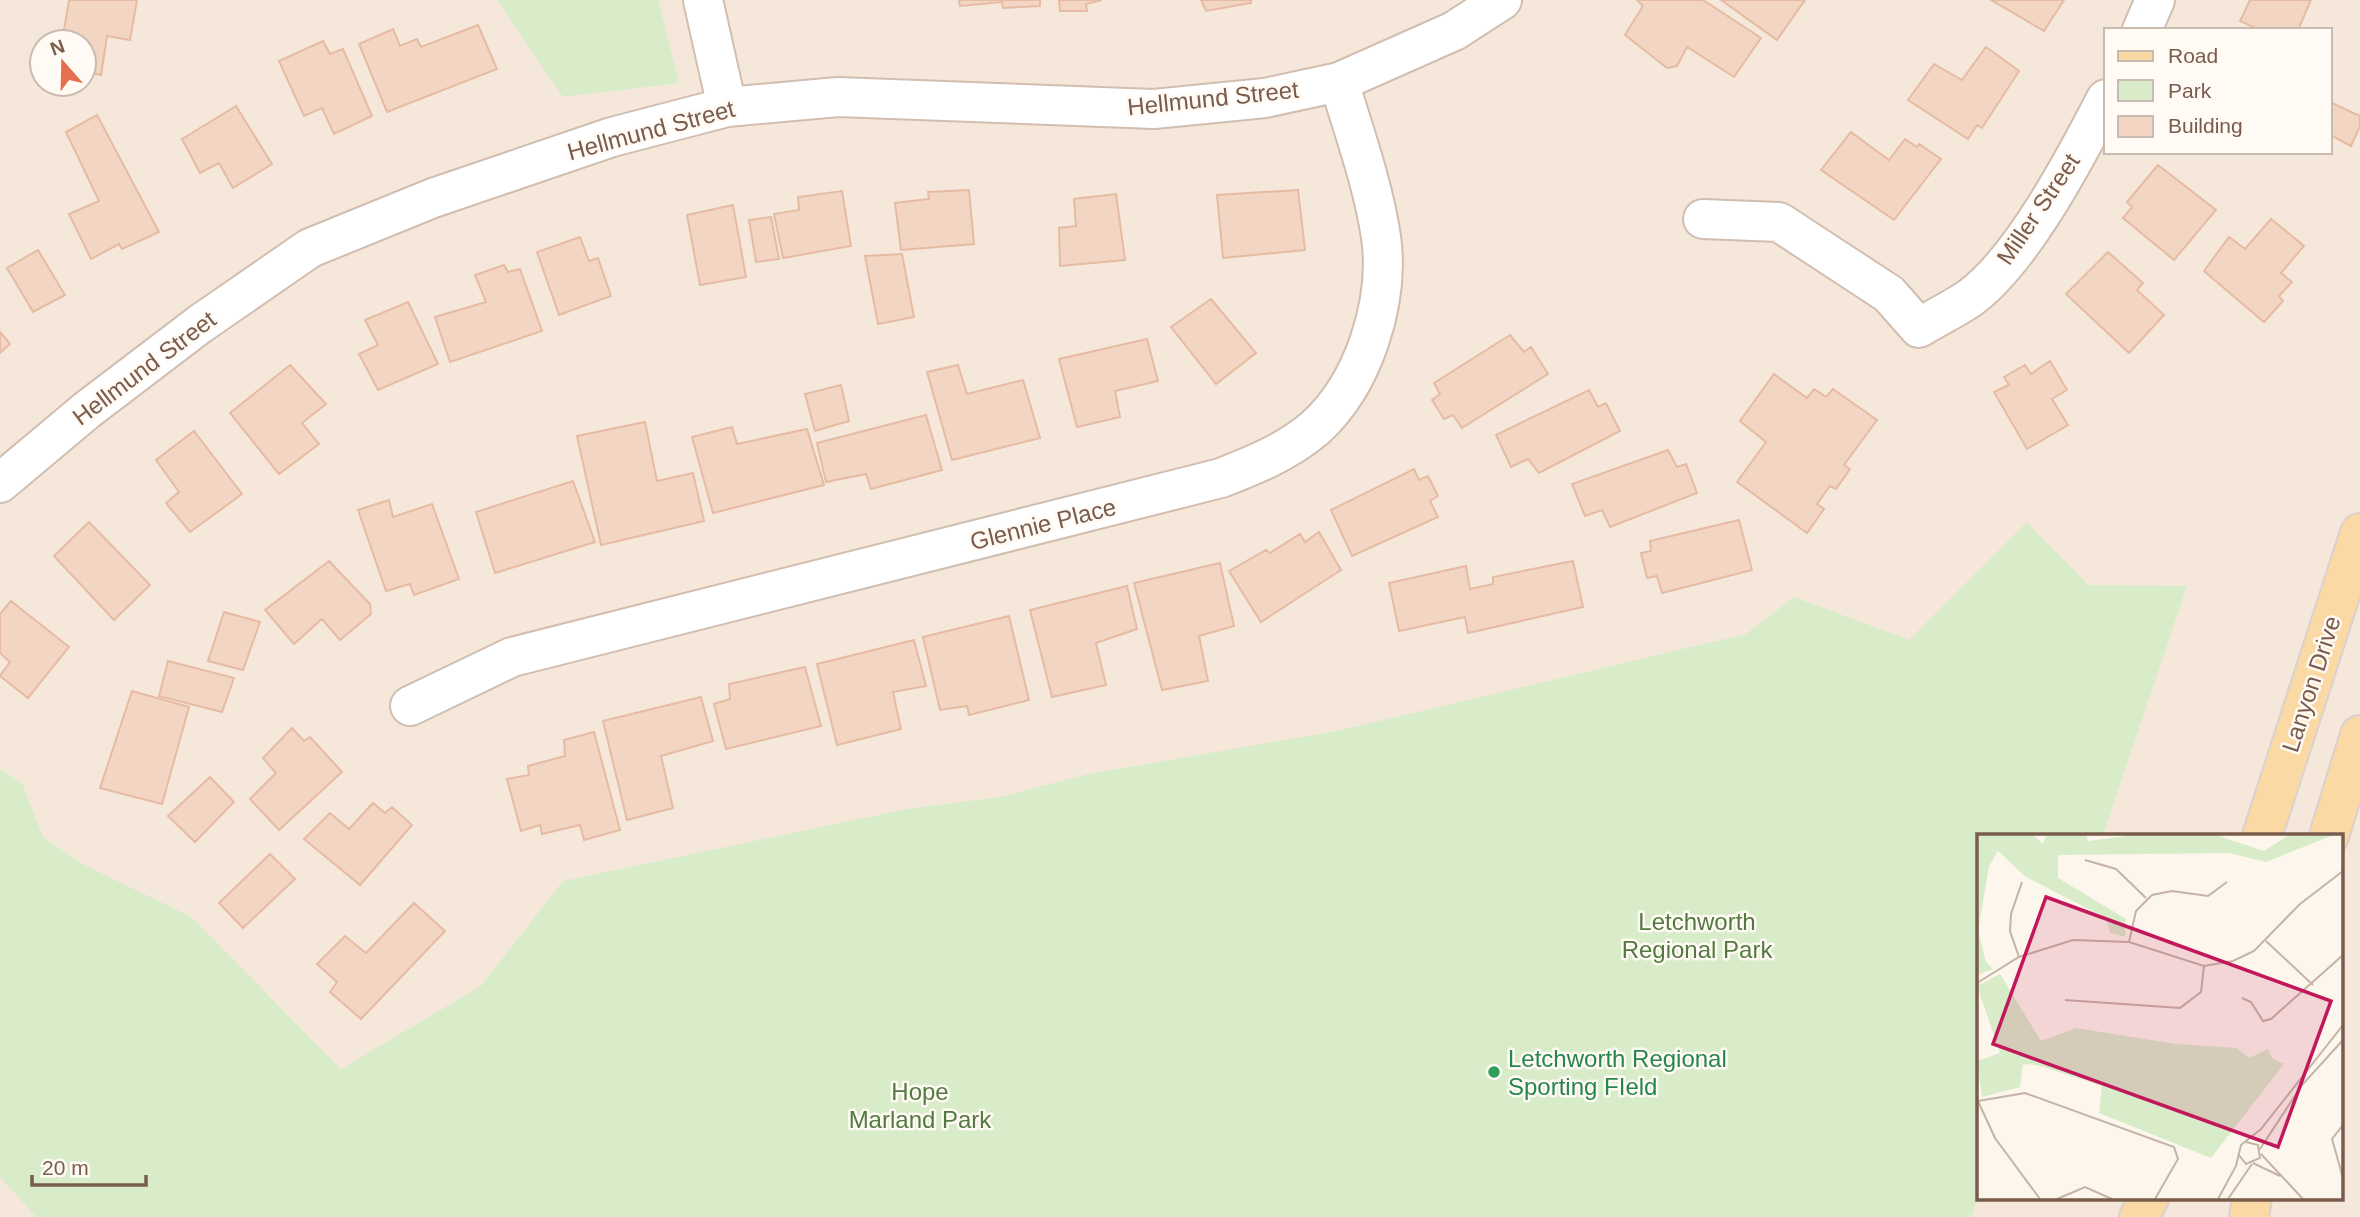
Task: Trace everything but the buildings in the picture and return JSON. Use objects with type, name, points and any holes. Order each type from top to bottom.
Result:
[{"type":"main road","name":"Lanyon Drive","points":[[2262,834],[2360,533]]},
{"type":"main road","points":[[2329,834],[2360,735]]},
{"type":"main road","points":[[2139,1217],[2148,1200]]},
{"type":"street","points":[[704,0],[727,107]]},
{"type":"street","name":"Hellmund Street","points":[[0,483],[107,394],[200,324],[310,248],[433,198],[612,136],[727,107],[838,97],[1154,109],[1265,98],[1339,82],[1454,31],[1502,0]]},
{"type":"street","points":[[2143,28],[2155,0]]},
{"type":"street","name":"Glennie Place","points":[[410,706],[512,657],[1221,478],[1272,458],[1315,427],[1344,391],[1357,369],[1372,331],[1382,283],[1381,238],[1339,82]]},
{"type":"street","name":"Miller Street","points":[[1703,219],[1779,222],[1889,294],[1919,328],[1971,297],[2015,253],[2084,142],[2104,103]]},
{"type":"shaded area","points":[[0,0],[2360,0],[2360,1217],[0,1217]]},
{"type":"green space","points":[[497,0],[658,0],[679,83],[563,97]]},
{"type":"green space","name":"Letchworth Regional Park","points":[[2027,522],[2088,585],[2187,586],[2103,834],[1977,834],[1977,1200],[1971,1217],[36,1217],[0,1177],[0,769],[22,783],[43,837],[81,863],[191,917],[341,1069],[481,986],[563,881],[907,809],[1000,797],[1088,774],[1337,731],[1746,634],[1794,597],[1909,640]]},
{"type":"place","name":"Letchworth Regional Sporting FIeld","points":[[1494,1072]]},
{"type":"park label","name":"Hope Marland Park","points":[[920,1105]]}]
